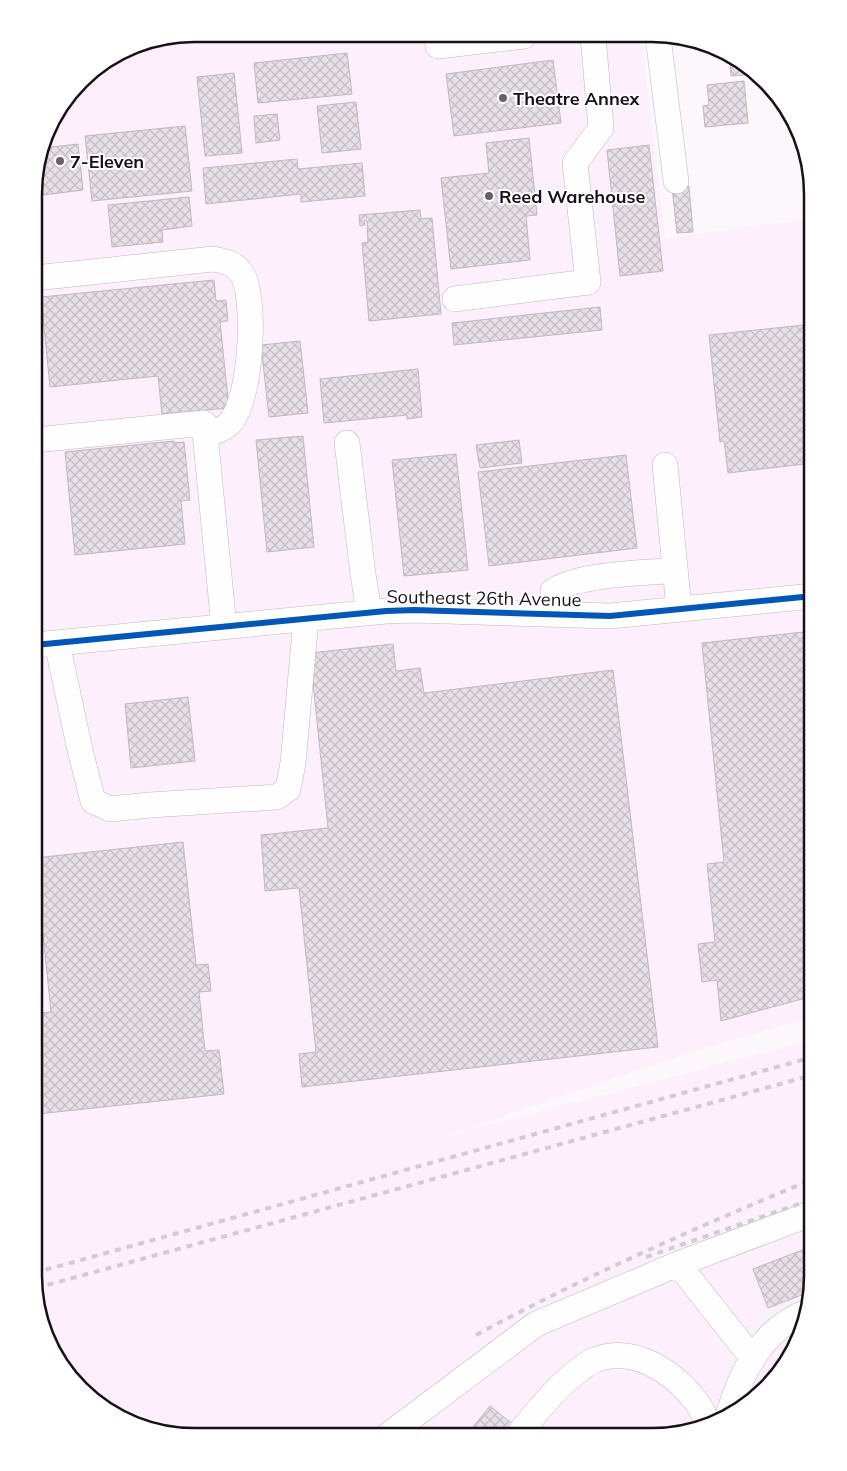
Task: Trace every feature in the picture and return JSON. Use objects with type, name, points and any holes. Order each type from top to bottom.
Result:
[{"type":"street","points":[[438,42],[438,46],[469,42]]},
{"type":"street","points":[[455,299],[588,282],[575,163],[602,128],[594,42]]},
{"type":"street","points":[[659,43],[676,181]]},
{"type":"street","points":[[42,277],[213,258],[231,262],[244,277],[249,306],[251,334],[247,372],[238,409],[228,425],[205,436]]},
{"type":"street","points":[[42,439],[204,423],[224,627]]},
{"type":"street","points":[[347,443],[369,612]]},
{"type":"street","points":[[665,465],[680,609]]},
{"type":"street","points":[[554,614],[552,591],[562,585],[598,578],[675,570]]},
{"type":"street","name":"Southeast 26th Avenue","points":[[46,644],[369,612],[414,610],[610,616],[805,597]]},
{"type":"street","points":[[46,644],[80,750],[93,801],[110,809],[277,797],[288,789],[293,763],[306,618]]},
{"type":"street","points":[[398,1428],[536,1324],[678,1264],[804,1216]]},
{"type":"street","points":[[678,1264],[752,1359]]},
{"type":"street","points":[[731,1406],[736,1389],[752,1359],[766,1340],[779,1326],[799,1315]]},
{"type":"street","points":[[524,1428],[554,1392],[578,1371],[595,1360],[612,1356],[630,1356],[650,1362],[671,1375],[695,1400],[706,1418]]},
{"type":"shaded area","points":[[642,42],[665,238],[805,220],[804,1019],[690,1052],[440,1138],[804,1042],[804,1286],[799,1316],[793,1334],[773,1369],[745,1397],[720,1413],[682,1426],[652,1428],[175,1427],[137,1417],[102,1397],[80,1377],[58,1344],[45,1306],[42,1276],[42,195],[45,165],[54,137],[68,110],[80,94],[110,68],[127,58],[155,48],[197,43]]},
{"type":"building","points":[[347,53],[352,94],[258,103],[254,63]]},
{"type":"building","name":"Theatre Annex","points":[[553,60],[561,123],[454,136],[446,74]]},
{"type":"building","points":[[730,64],[746,75],[731,76]]},
{"type":"building","points":[[234,73],[242,153],[205,156],[197,77]]},
{"type":"building","points":[[744,81],[748,123],[705,127],[703,106],[709,105],[707,85]]},
{"type":"building","points":[[356,102],[361,149],[322,153],[317,106]]},
{"type":"building","points":[[277,114],[280,140],[256,143],[254,116]]},
{"type":"building","points":[[185,126],[192,191],[92,201],[85,136]]},
{"type":"building","name":"Reed Warehouse","points":[[529,138],[537,215],[526,216],[530,260],[451,269],[441,178],[489,173],[486,143]]},
{"type":"building","name":"7-Eleven","points":[[78,144],[83,190],[42,195],[45,165],[51,147]]},
{"type":"building","points":[[649,145],[663,271],[620,276],[607,150]]},
{"type":"building","points":[[297,159],[298,169],[362,163],[365,196],[301,202],[301,194],[206,204],[203,168]]},
{"type":"building","points":[[689,186],[693,232],[677,233],[672,187]]},
{"type":"building","points":[[189,197],[192,226],[162,230],[163,242],[112,247],[108,205]]},
{"type":"building","points":[[420,210],[421,219],[432,218],[441,314],[369,321],[362,243],[368,242],[367,221],[364,221],[365,225],[360,226],[359,215]]},
{"type":"building","points":[[214,280],[216,301],[226,300],[228,321],[220,322],[229,408],[162,414],[158,376],[50,387],[42,297]]},
{"type":"building","points":[[600,307],[602,330],[454,345],[452,323]]},
{"type":"building","points":[[805,325],[805,464],[728,473],[724,441],[720,442],[709,335]]},
{"type":"building","points":[[300,341],[308,413],[269,417],[261,345]]},
{"type":"building","points":[[418,369],[422,417],[407,419],[407,415],[324,423],[320,379]]},
{"type":"building","points":[[303,436],[314,547],[267,552],[256,440]]},
{"type":"building","points":[[519,440],[522,463],[480,468],[476,445]]},
{"type":"building","points":[[174,441],[174,443],[184,442],[190,500],[181,501],[185,544],[75,555],[65,452]]},
{"type":"building","points":[[456,454],[468,570],[404,576],[392,460]]},
{"type":"building","points":[[626,455],[637,548],[489,566],[478,472]]},
{"type":"building","points":[[805,632],[804,998],[721,1021],[717,980],[702,982],[698,944],[715,942],[707,864],[724,862],[702,643]]},
{"type":"building","points":[[393,644],[396,671],[420,668],[424,693],[613,670],[658,1047],[302,1087],[299,1054],[316,1052],[299,888],[265,891],[261,835],[328,828],[310,653]]},
{"type":"building","points":[[188,697],[195,761],[131,768],[125,704]]},
{"type":"building","points":[[183,842],[196,965],[208,964],[211,991],[199,992],[205,1051],[219,1050],[224,1094],[42,1114],[42,1013],[51,1012],[42,925],[42,857]]},
{"type":"building","points":[[804,1249],[803,1294],[768,1308],[753,1269]]},
{"type":"building","points":[[490,1406],[518,1428],[472,1428]]},
{"type":"railway","points":[[42,1271],[804,1059]]},
{"type":"railway","points":[[43,1286],[804,1077]]},
{"type":"railway","points":[[476,1335],[558,1292],[642,1253],[804,1183]]},
{"type":"railway","points":[[646,1257],[804,1202]]},
{"type":"cycle path","points":[[42,644],[386,611],[414,610],[610,616],[805,597]]},
{"type":"place","name":"Theatre Annex","points":[[503,98]]},
{"type":"place","name":"7-Eleven","points":[[60,161]]},
{"type":"place","name":"Reed Warehouse","points":[[489,196]]}]
